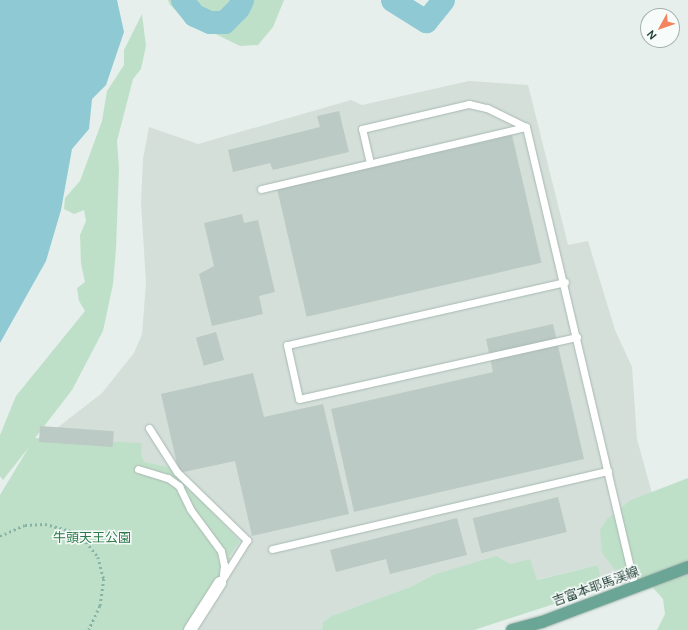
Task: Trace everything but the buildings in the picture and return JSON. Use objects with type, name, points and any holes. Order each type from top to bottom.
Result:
[{"type":"main road","name":"吉富本耶馬渓線","points":[[512,630],[542,622],[688,567]]},
{"type":"street","points":[[190,630],[220,583]]},
{"type":"lane","points":[[370,163],[362,129],[469,104],[487,108],[526,127],[565,282],[635,588]]},
{"type":"lane","points":[[261,189],[526,127]]},
{"type":"lane","points":[[565,282],[287,345],[299,399],[578,337]]},
{"type":"lane","points":[[149,428],[177,472],[247,540],[220,583]]},
{"type":"lane","points":[[138,469],[168,478],[179,486],[190,509],[221,551],[224,565],[220,583]]},
{"type":"lane","points":[[272,549],[608,471]]},
{"type":"path","points":[[0,536],[25,525],[45,524],[71,531],[86,542],[98,557],[104,579],[100,606],[89,630]]},
{"type":"shaded area","points":[[469,81],[528,85],[568,245],[588,241],[615,330],[632,367],[637,439],[658,515],[654,566],[603,588],[598,565],[536,580],[510,564],[433,575],[410,587],[331,616],[323,622],[322,630],[196,630],[229,557],[240,541],[169,467],[145,462],[141,455],[43,439],[102,393],[134,353],[142,334],[146,283],[141,203],[143,159],[149,127],[198,144],[351,100],[362,105]]},
{"type":"green space","points":[[168,0],[284,0],[273,27],[258,45],[240,46],[193,23],[170,5]]},
{"type":"green space","name":"牛頭天王公園","points":[[142,14],[146,46],[141,69],[133,79],[117,141],[119,169],[116,249],[113,284],[103,331],[72,390],[35,438],[142,443],[141,455],[145,462],[169,467],[240,541],[229,557],[235,566],[196,630],[0,630],[0,495],[29,447],[3,480],[0,476],[0,435],[16,396],[85,311],[79,301],[77,288],[85,282],[81,264],[80,235],[86,221],[84,210],[74,214],[64,209],[65,198],[80,181],[102,121],[107,91],[124,65],[124,50]]},
{"type":"green space","points":[[688,478],[688,630],[657,630],[665,614],[663,599],[647,581],[614,569],[602,553],[600,530],[607,519],[631,500]]},
{"type":"green space","points":[[496,556],[510,564],[530,559],[537,580],[598,565],[603,588],[474,630],[322,630],[323,622],[331,616],[410,587],[433,575]]},
{"type":"water","points":[[0,0],[117,0],[124,32],[106,85],[92,99],[89,129],[72,149],[61,210],[46,261],[0,343]]},
{"type":"waterway","points":[[182,0],[194,15],[210,22],[224,22],[238,8],[242,0]]},
{"type":"waterway","points":[[392,0],[426,21],[443,0]]}]
